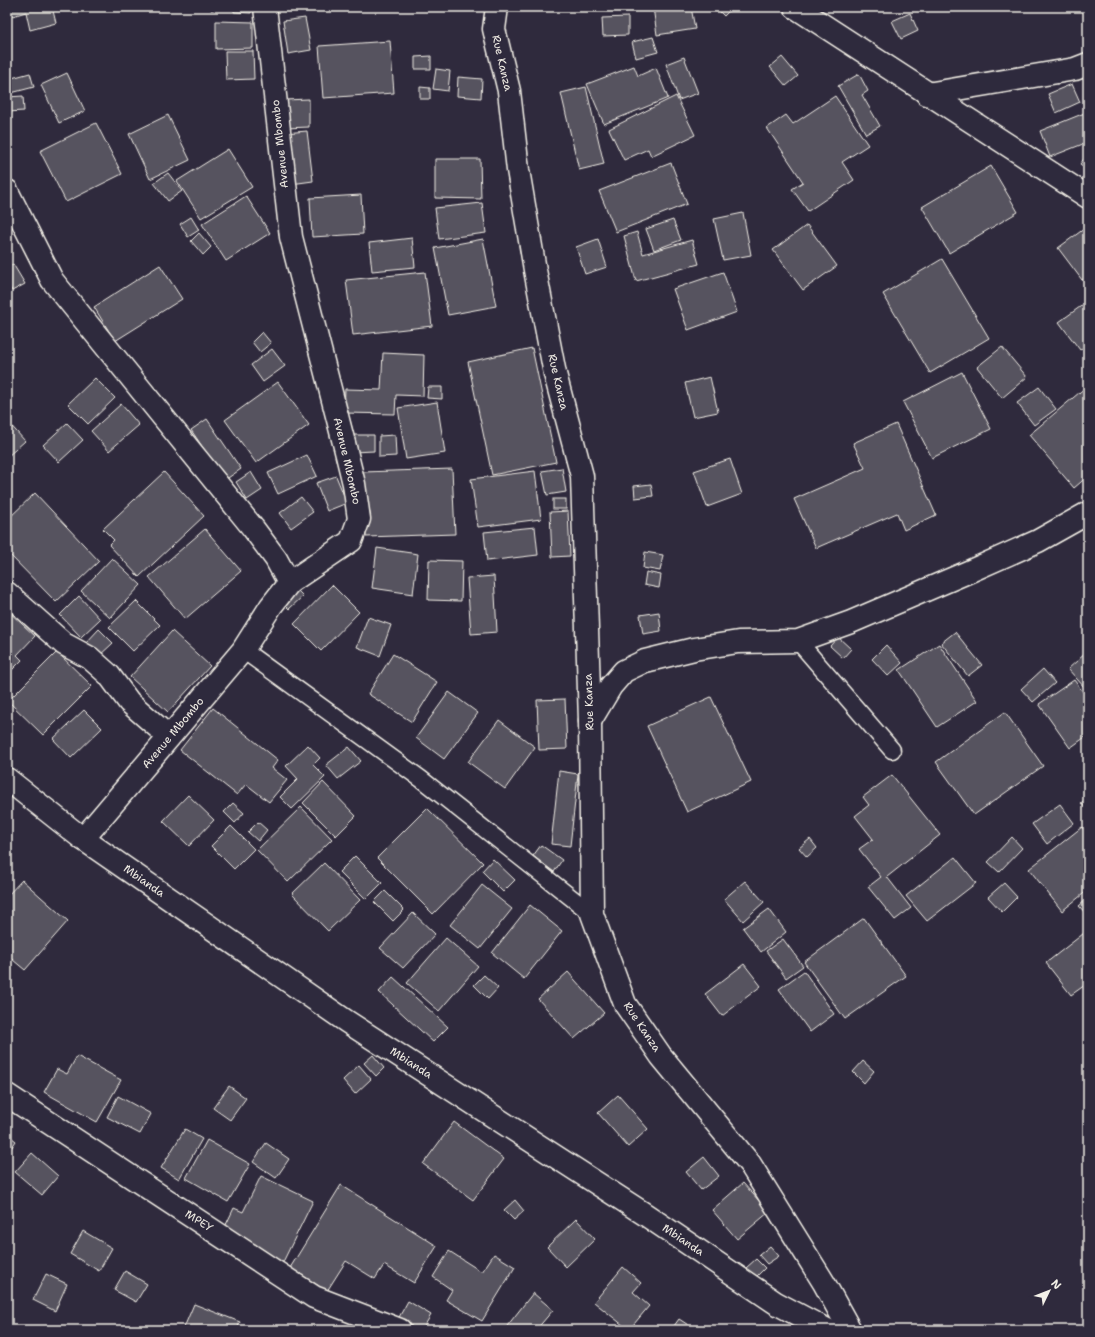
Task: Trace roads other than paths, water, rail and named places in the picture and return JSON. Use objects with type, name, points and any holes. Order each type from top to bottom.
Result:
[{"type":"street","name":"Avenue Mbombo","points":[[83,839],[243,650],[271,606],[289,583],[351,541],[359,519],[345,447],[291,237],[265,7]]},
{"type":"street","name":"Rue Kanza","points":[[497,7],[494,29],[509,91],[518,170],[535,270],[555,374],[582,476],[590,721],[592,914],[625,1004],[661,1056],[750,1164],[824,1283],[850,1330]]},
{"type":"street","points":[[795,7],[1088,197]]},
{"type":"street","points":[[927,94],[1075,69],[1088,64]]},
{"type":"street","points":[[7,191],[52,280],[253,528],[276,559],[289,583]]},
{"type":"street","points":[[590,721],[611,686],[624,671],[645,661],[694,649],[738,642],[798,641],[851,622],[982,566],[1038,541],[1088,512]]},
{"type":"street","points":[[7,593],[64,644],[90,658],[109,675],[129,702],[169,737]]},
{"type":"street","name":"Mbianda","points":[[7,779],[83,839],[353,1025],[646,1215],[776,1303],[827,1330]]},
{"type":"street","name":"MPEY","points":[[7,1095],[314,1297],[400,1330]]},
{"type":"lane","points":[[798,641],[892,750]]},
{"type":"lane","points":[[243,650],[421,779],[592,914]]}]
